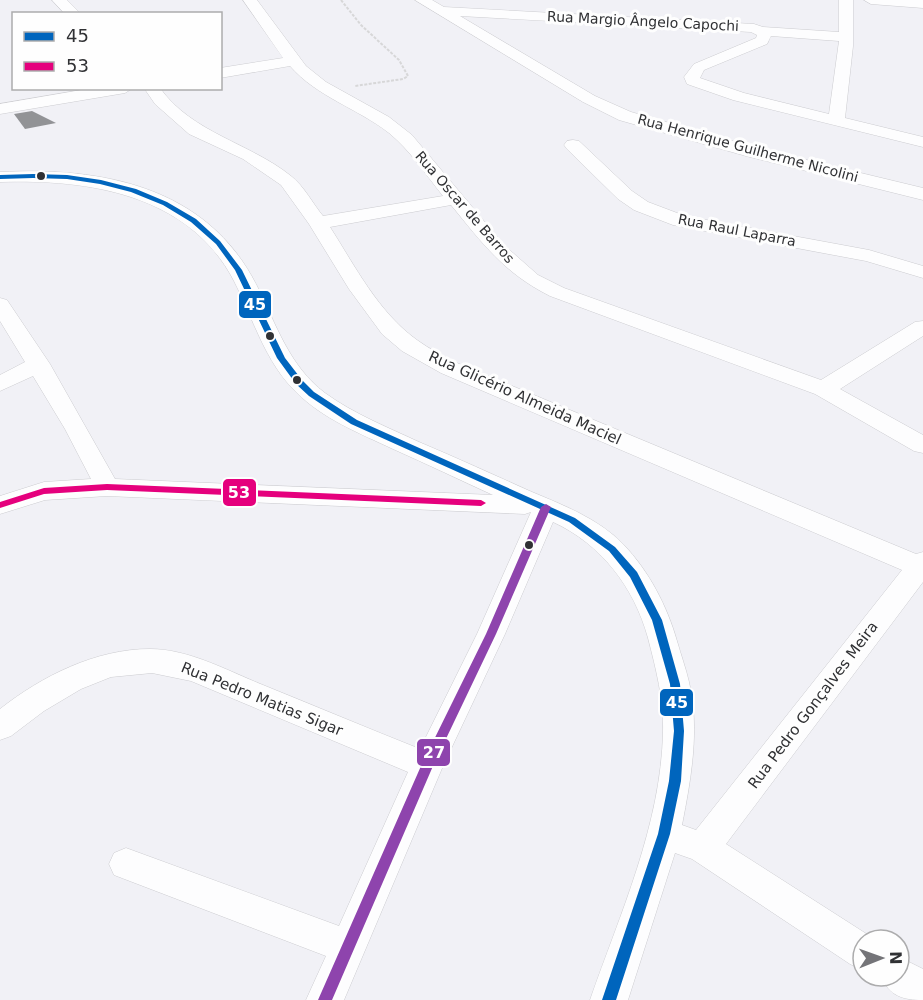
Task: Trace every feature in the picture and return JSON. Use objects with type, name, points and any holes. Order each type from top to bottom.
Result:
[{"type":"street","points":[[59,0],[72,12]]},
{"type":"street","name":"Rua Oscar de Barros","points":[[250,0],[294,61],[309,77],[393,126],[497,249],[531,279],[557,292],[823,389],[923,445]]},
{"type":"street","name":"Rua Henrique Guilherme Nicolini","points":[[422,0],[589,99],[625,116],[752,152],[923,194]]},
{"type":"street","points":[[836,121],[846,37],[846,0]]},
{"type":"street","points":[[871,0],[923,4]]},
{"type":"street","name":"Rua Margio Ângelo Capochi","points":[[440,11],[737,25],[762,31],[765,36],[762,41],[699,67],[692,77],[693,81],[711,89],[923,142]]},
{"type":"street","points":[[762,31],[846,37]]},
{"type":"street","points":[[222,73],[294,61]]},
{"type":"street","points":[[2,105],[111,90]]},
{"type":"street","name":"Rua Glicério Almeida Maciel","points":[[153,90],[161,101],[195,130],[249,155],[287,181],[318,223],[364,296],[390,329],[410,346],[449,368],[922,565]]},
{"type":"street","name":"Rua Raul Laparra","points":[[573,145],[625,195],[657,214],[680,221],[869,256],[923,272]]},
{"type":"street","points":[[0,177],[51,175],[100,182],[127,188],[187,216],[221,243],[238,269],[286,366],[297,381],[320,401],[354,422],[572,520],[612,549],[634,575],[657,620],[675,684],[679,731],[675,781],[664,834],[609,1000]]},
{"type":"street","points":[[318,223],[456,199]]},
{"type":"street","points":[[0,304],[39,364],[77,429],[107,487]]},
{"type":"street","points":[[823,389],[923,327]]},
{"type":"street","points":[[0,384],[39,364]]},
{"type":"street","points":[[0,505],[44,491],[107,487],[543,506]]},
{"type":"street","points":[[325,1000],[427,766],[491,634],[543,506]]},
{"type":"street","name":"Rua Pedro Gonçalves Meira","points":[[703,848],[922,565]]},
{"type":"street","name":"Rua Pedro Matias Sigar","points":[[0,727],[19,711],[52,690],[85,675],[118,664],[150,661],[175,664],[197,671],[427,766]]},
{"type":"street","points":[[664,834],[703,848],[851,944]]},
{"type":"street","points":[[126,864],[348,947]]},
{"type":"path","points":[[326,89],[375,84],[408,76],[403,62],[362,26],[351,9],[341,0]]},
{"type":"building","points":[[32,111],[56,123],[25,129],[14,114]]},
{"type":"transit line","name":"45","points":[[0,177],[67,177],[101,182],[134,190],[165,203],[193,220],[218,242],[238,270],[281,358],[299,382],[312,394],[354,422],[572,520],[612,549],[634,575],[657,620],[675,684],[679,731],[675,781],[664,834],[609,1000]]},
{"type":"transit line","name":"53","points":[[0,505],[44,491],[107,487],[481,503]]},
{"type":"transit line","name":"27","points":[[325,1000],[427,766],[491,634],[546,507]]}]
